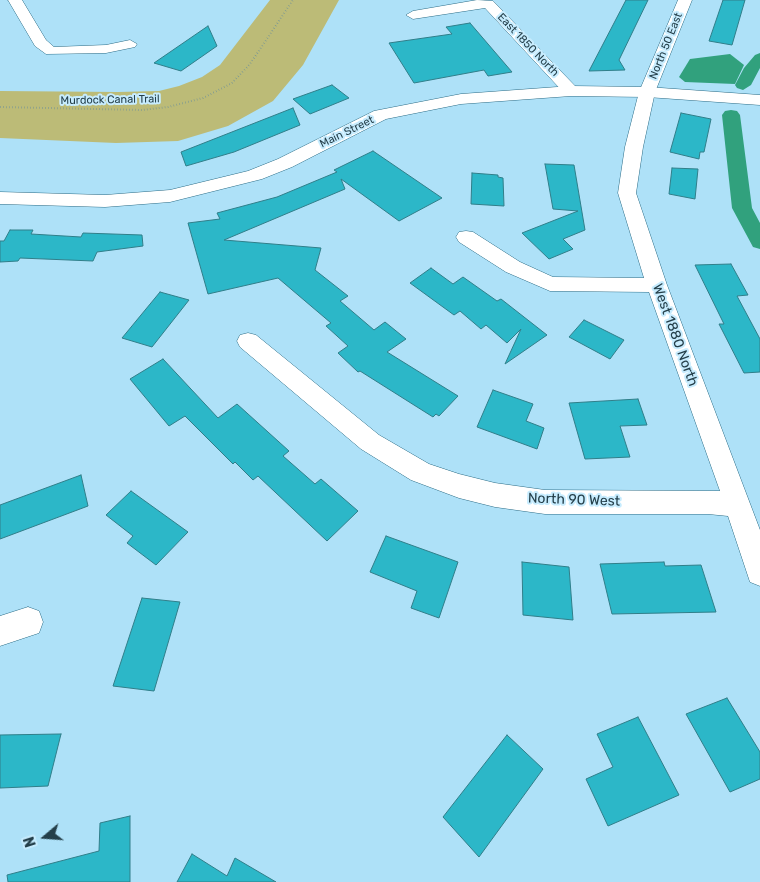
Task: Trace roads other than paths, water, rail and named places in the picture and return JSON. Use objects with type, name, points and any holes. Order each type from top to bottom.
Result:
[{"type":"street","points":[[15,0],[40,43],[51,52],[106,50],[130,44]]},
{"type":"street","name":"North 50 East","points":[[647,92],[685,0]]},
{"type":"street","points":[[413,14],[486,2]]},
{"type":"street","name":"East 1850 North","points":[[486,2],[571,91]]},
{"type":"street","name":"Main Street","points":[[0,198],[106,201],[170,196],[255,175],[285,163],[360,124],[403,109],[461,100],[571,91],[647,92],[760,100]]},
{"type":"street","name":"West 1880 North","points":[[647,92],[634,147],[627,193],[656,285],[738,505],[760,572]]},
{"type":"street","points":[[466,237],[513,267],[550,284],[656,285]]},
{"type":"street","name":"North 90 West","points":[[248,341],[370,442],[420,472],[459,486],[495,495],[545,502],[708,502],[738,505]]},
{"type":"street","points":[[0,631],[28,622]]},
{"type":"waterway","points":[[743,85],[760,58]]},
{"type":"waterway","points":[[731,115],[742,208],[760,242]]}]
